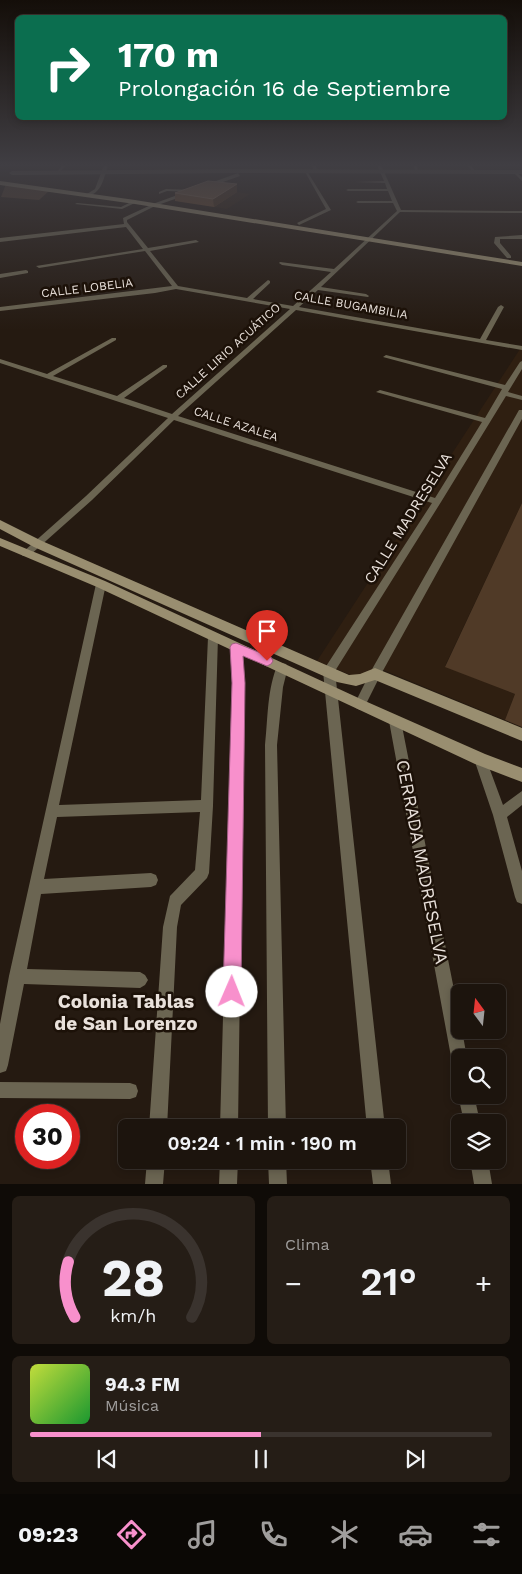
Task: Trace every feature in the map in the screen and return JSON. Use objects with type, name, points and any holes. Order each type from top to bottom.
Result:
[{"type":"main road","points":[[252,220],[522,264]]},
{"type":"main road","points":[[275,220],[368,238],[522,258]]},
{"type":"main road","points":[[0,524],[38,544],[329,671],[350,682],[358,682],[374,674],[522,735]]},
{"type":"main road","points":[[0,542],[101,584],[395,721],[480,759],[522,775]]},
{"type":"street","points":[[125,220],[127,225],[176,287]]},
{"type":"street","points":[[299,224],[307,220]]},
{"type":"street","name":"CALLE LIRIO ACUÁTICO","points":[[26,554],[388,220]]},
{"type":"street","points":[[82,223],[85,230]]},
{"type":"street","points":[[0,240],[127,225]]},
{"type":"street","points":[[509,257],[497,243],[497,238],[522,237]]},
{"type":"street","points":[[39,266],[196,242]]},
{"type":"street","points":[[282,263],[334,272]]},
{"type":"street","points":[[0,276],[26,272]]},
{"type":"street","points":[[249,299],[268,282]]},
{"type":"street","name":"CALLE BUGAMBILIA","points":[[176,287],[522,348]]},
{"type":"street","name":"CALLE LOBELIA","points":[[0,309],[176,287]]},
{"type":"street","points":[[317,288],[366,296]]},
{"type":"street","points":[[482,341],[501,307]]},
{"type":"street","points":[[48,376],[114,339]]},
{"type":"street","points":[[386,357],[505,391],[522,398]]},
{"type":"street","name":"CALLE AZALEA","points":[[0,361],[437,502]]},
{"type":"street","name":"CALLE MADRESELVA","points":[[329,671],[437,502],[522,363]]},
{"type":"street","points":[[118,399],[165,366]]},
{"type":"street","points":[[380,392],[487,421]]},
{"type":"street","points":[[360,705],[374,674],[522,412]]},
{"type":"street","points":[[1,1055],[35,887],[101,584]]},
{"type":"street","points":[[159,1119],[170,927],[175,901],[202,873],[207,806],[213,637]]},
{"type":"street","points":[[229,1119],[238,693],[236,647]]},
{"type":"street","points":[[277,1119],[271,745],[277,687],[282,667]]},
{"type":"street","points":[[329,671],[375,1119]]},
{"type":"street","name":"CERRADA MADRESELVA","points":[[395,721],[458,1049]]},
{"type":"street","points":[[480,759],[500,815],[522,897]]},
{"type":"street","points":[[500,815],[522,797]]},
{"type":"street","points":[[52,811],[207,806]]},
{"type":"street","points":[[35,887],[151,880]]},
{"type":"street","points":[[17,976],[140,980]]},
{"type":"street","points":[[0,1090],[130,1091]]},
{"type":"street","points":[[154,1184],[155,1169]]},
{"type":"street","points":[[228,1184],[229,1169]]},
{"type":"street","points":[[277,1169],[278,1184]]},
{"type":"street","points":[[381,1169],[382,1184]]},
{"type":"street","points":[[480,1169],[483,1184]]},
{"type":"shaded area","points":[[522,346],[522,503],[445,666],[515,694],[505,720],[376,667],[358,678],[317,661]]},
{"type":"shaded area","points":[[522,503],[522,727],[505,720],[515,694],[445,667]]},
{"type":"district","name":"Colonia Tablas de San Lorenzo","points":[[126,1012]]},
{"type":"route","points":[[232,992],[238,683],[236,647],[267,661]]}]
